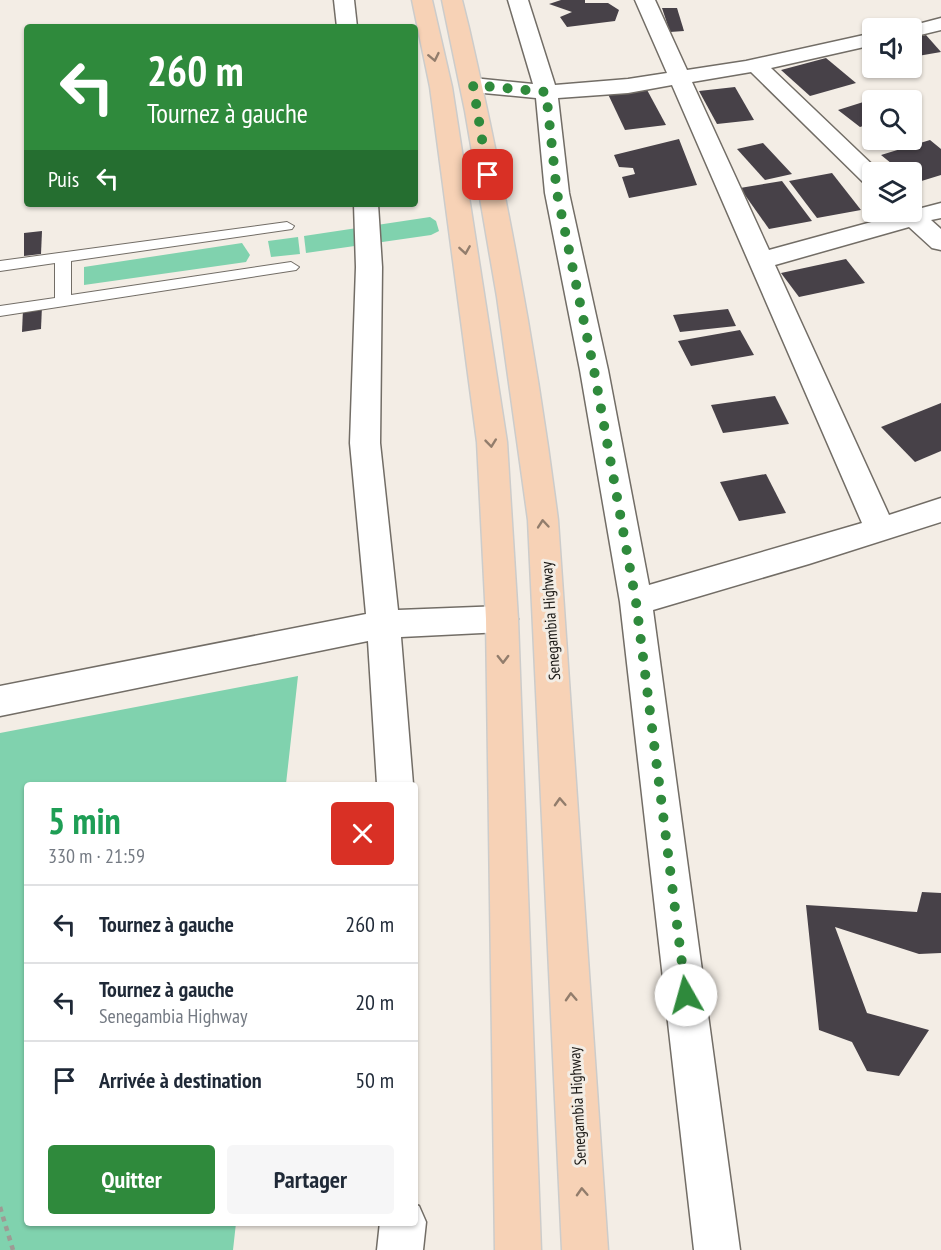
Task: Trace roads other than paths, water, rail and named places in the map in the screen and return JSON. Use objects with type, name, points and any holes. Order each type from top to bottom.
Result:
[{"type":"main road","points":[[422,0],[441,87],[480,348],[492,453],[502,619],[518,1250]]},
{"type":"main road","name":"Senegambia Highway","points":[[452,0],[473,85],[521,357],[543,520],[585,1250]]},
{"type":"street","points":[[344,0],[347,24]]},
{"type":"street","points":[[518,0],[546,92],[557,193],[594,370],[636,602],[717,1250]]},
{"type":"street","points":[[645,0],[880,530]]},
{"type":"street","points":[[922,29],[941,24]]},
{"type":"street","points":[[473,85],[546,92],[628,86],[756,65],[862,41]]},
{"type":"street","points":[[756,65],[862,168]]},
{"type":"street","points":[[366,207],[369,267],[365,442],[383,624],[395,782]]},
{"type":"street","points":[[922,213],[941,210]]},
{"type":"street","points":[[759,261],[887,222]]},
{"type":"street","points":[[918,222],[941,242]]},
{"type":"street","points":[[636,602],[809,552],[941,510]]},
{"type":"street","points":[[0,701],[383,624],[502,619]]},
{"type":"street","points":[[400,1250],[403,1226]]},
{"type":"lane","points":[[0,266],[287,226]]},
{"type":"lane","points":[[63,258],[63,301]]},
{"type":"lane","points":[[0,311],[291,267]]}]
